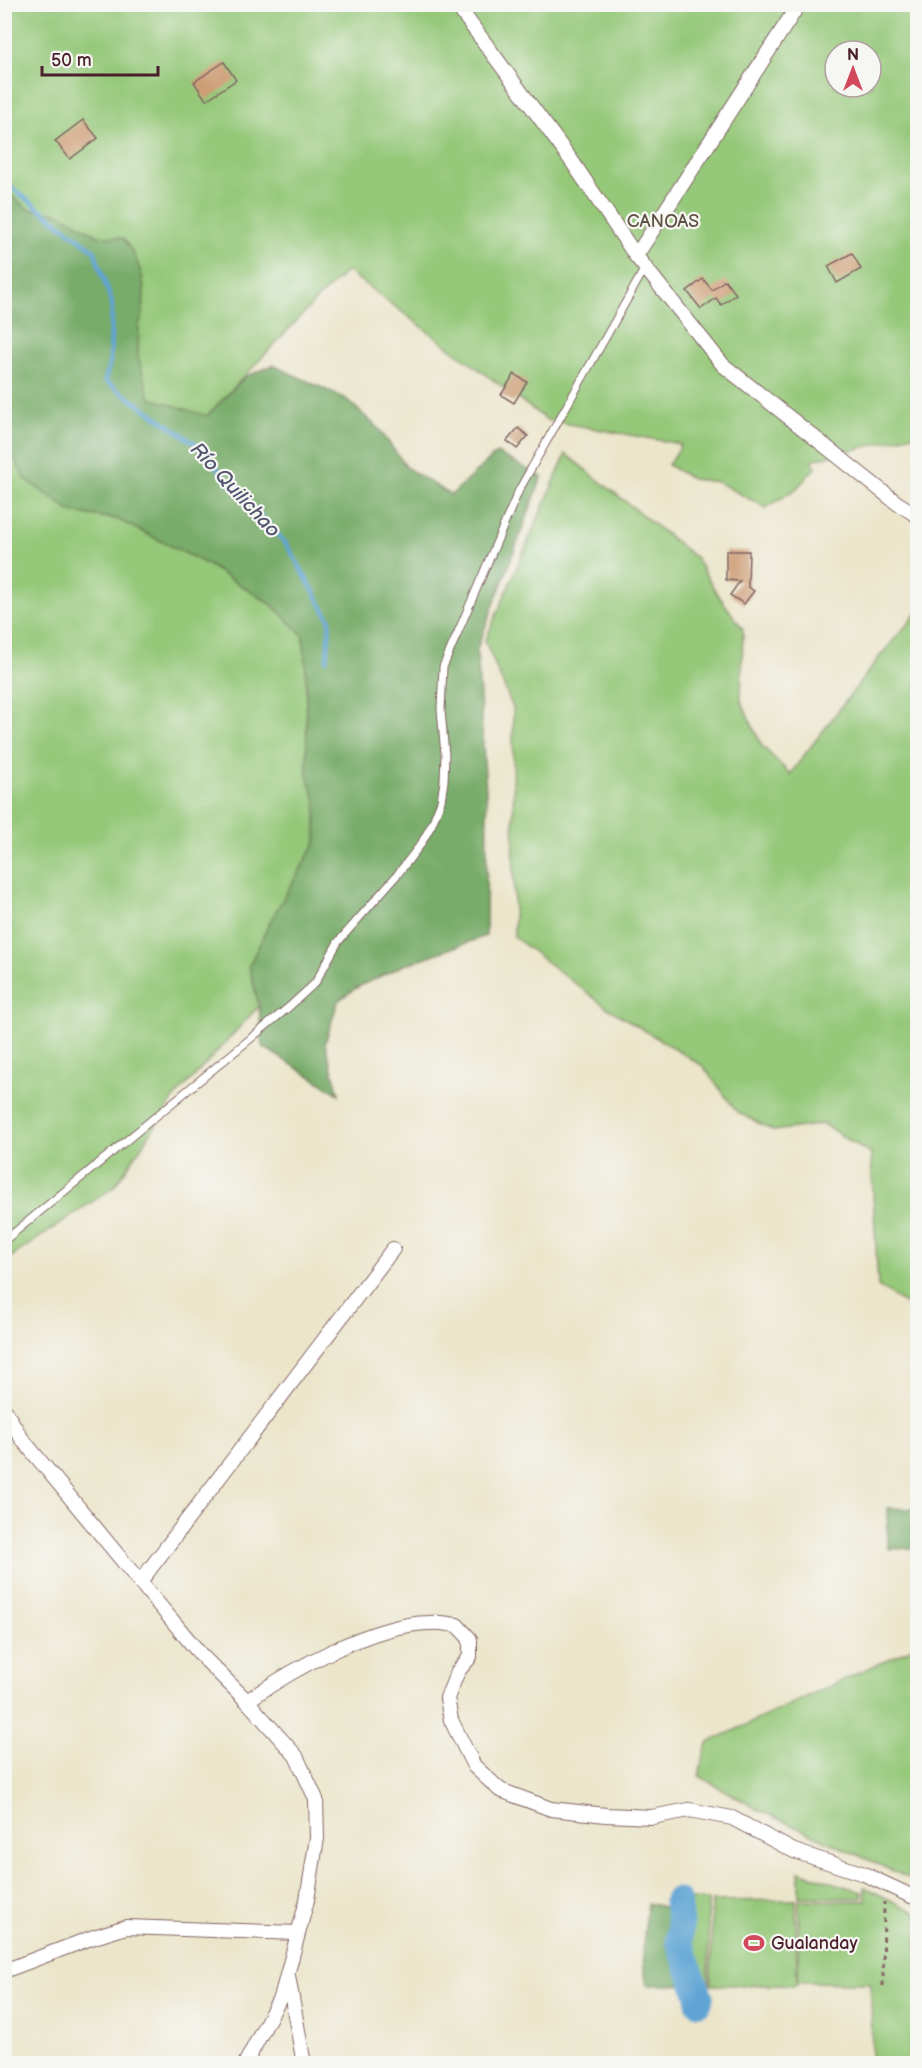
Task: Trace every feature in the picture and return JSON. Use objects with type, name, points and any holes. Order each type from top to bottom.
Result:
[{"type":"street","points":[[456,4],[572,160],[636,256],[723,365],[897,503],[918,516]]},
{"type":"street","points":[[636,256],[799,4]]},
{"type":"street","points":[[140,1582],[393,1248]]},
{"type":"street","points":[[4,1409],[22,1439],[201,1655],[247,1701],[296,1756],[316,1799],[317,1838],[307,1900],[282,1994],[245,2064]]},
{"type":"street","points":[[247,1701],[278,1680],[324,1655],[363,1639],[396,1628],[429,1623],[457,1625],[470,1639],[470,1656],[458,1671],[447,1698],[451,1720],[474,1766],[500,1790],[551,1809],[652,1817],[689,1810],[732,1818],[794,1851],[864,1874],[911,1896],[918,1897]]},
{"type":"street","points":[[4,1971],[126,1927],[298,1933]]},
{"type":"street","points":[[288,1971],[304,2064]]},
{"type":"lane","points":[[4,1241],[289,1007],[315,983],[338,942],[422,844],[441,801],[444,781],[445,755],[441,710],[443,667],[519,490],[645,268]]},
{"type":"path","points":[[883,1986],[884,1902]]},
{"type":"green space","name":"CANOAS","points":[[5,5],[917,5],[917,434],[812,460],[816,467],[796,489],[766,508],[718,482],[692,479],[668,465],[680,444],[547,420],[347,271],[319,297],[207,416],[71,512],[117,519],[205,563],[271,604],[303,635],[306,667],[307,774],[316,801],[316,842],[271,920],[249,966],[259,1006],[175,1097],[114,1187],[5,1261]]},
{"type":"green space","points":[[4,189],[28,209],[59,213],[98,236],[123,238],[134,254],[142,275],[143,314],[139,325],[138,357],[150,398],[207,416],[245,377],[273,365],[346,399],[379,429],[407,468],[451,495],[497,453],[542,477],[477,649],[487,807],[486,936],[404,965],[356,988],[338,1001],[325,1043],[339,1094],[262,1046],[259,1006],[249,966],[271,920],[316,842],[316,801],[307,774],[306,667],[303,635],[271,604],[205,563],[117,519],[71,512],[25,479],[5,440]]},
{"type":"green space","points":[[566,454],[696,558],[716,592],[743,629],[741,701],[762,746],[790,774],[880,656],[917,613],[917,1312],[878,1286],[871,1154],[823,1124],[774,1131],[737,1112],[703,1066],[606,1007],[514,937],[513,708],[485,641]]},
{"type":"green space","points":[[887,1508],[917,1509],[917,1548],[888,1549]]},
{"type":"green space","points":[[917,1646],[917,1882],[759,1810],[699,1776],[707,1743]]},
{"type":"green space","points":[[799,1871],[862,1892],[862,1898],[799,1897]]},
{"type":"green space","points":[[864,1887],[917,1913],[917,2063],[872,2063],[871,1983],[798,1982],[799,1900],[866,1901]]},
{"type":"green space","points":[[678,1900],[708,1900],[709,1984],[698,1984],[683,1952]]},
{"type":"green space","name":"Gualanday","points":[[796,1900],[797,1985],[711,1985],[712,1901]]},
{"type":"green space","points":[[648,1903],[663,1907],[675,1904],[678,1916],[673,1926],[678,1933],[674,1947],[692,1980],[692,1985],[647,1985],[643,1954]]},
{"type":"building","points":[[224,62],[236,80],[206,100],[194,82]]},
{"type":"building","points":[[83,120],[98,138],[70,159],[55,141]]},
{"type":"building","points":[[852,253],[861,269],[837,283],[828,266]]},
{"type":"building","points":[[703,279],[712,290],[725,280],[736,294],[721,305],[716,298],[701,309],[687,291]]},
{"type":"building","points":[[514,374],[527,382],[514,403],[501,395]]},
{"type":"building","points":[[518,428],[528,436],[517,449],[507,441]]},
{"type":"building","points":[[726,551],[749,551],[748,587],[754,591],[744,604],[730,595],[740,581],[726,580]]},
{"type":"waterway","name":"Río Quilichao","points":[[4,182],[94,250],[112,303],[110,361],[105,381],[196,444],[287,545],[330,620],[327,660]]},
{"type":"waterway","name":"Río Quilichao","points":[[677,1901],[680,1924],[679,1942],[700,1997],[699,2002]]},
{"type":"place","name":"Gualanday","points":[[754,1943]]}]
